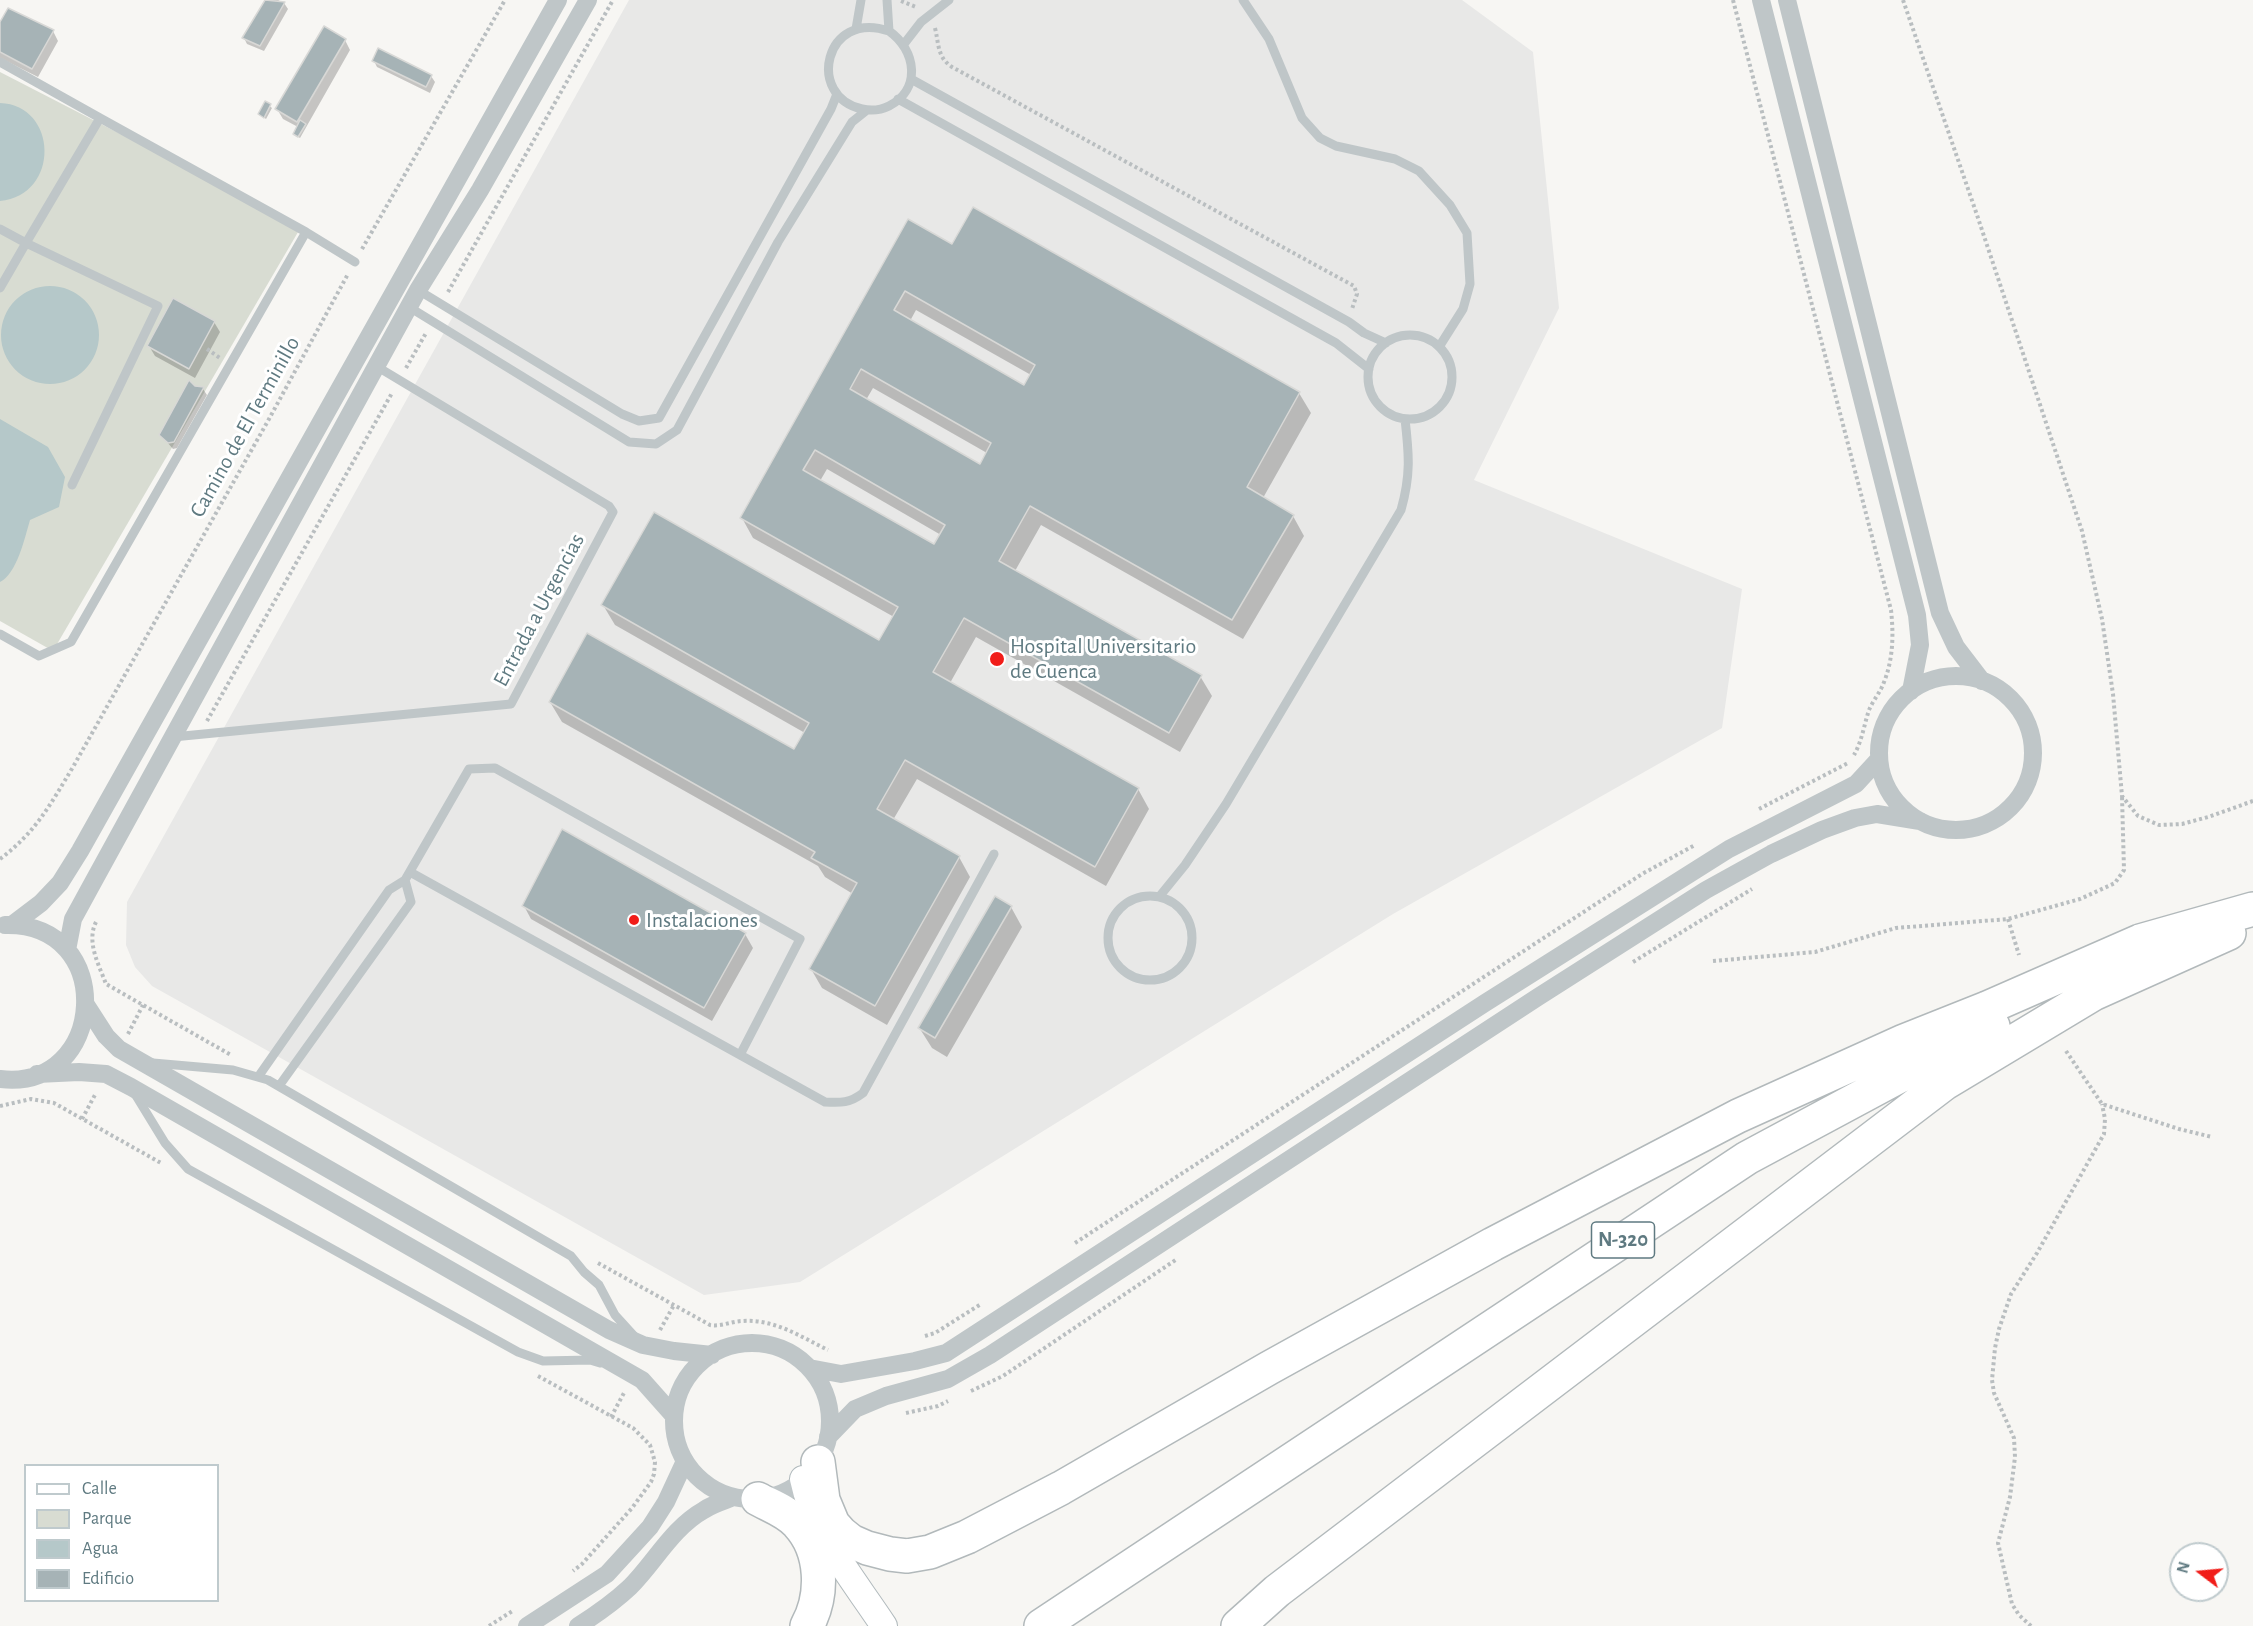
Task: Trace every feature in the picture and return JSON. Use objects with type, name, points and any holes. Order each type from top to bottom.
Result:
[{"type":"highway","points":[[816,1460],[823,1500],[833,1524],[841,1533],[851,1541],[867,1548],[890,1554],[907,1556],[930,1552],[967,1537],[1061,1488],[1482,1249],[1738,1116],[1904,1041],[1987,1008],[2140,941],[2244,919]]},
{"type":"highway","points":[[1238,1626],[1276,1591],[1945,1083],[2093,994],[2244,919]]},
{"type":"highway","name":"N-320","points":[[1041,1626],[1748,1158],[1964,1041],[2157,947],[2244,919]]},
{"type":"highway","points":[[756,1497],[798,1523],[808,1539],[818,1573],[818,1594],[812,1617],[807,1626]]},
{"type":"street","points":[[6,925],[41,903],[60,883],[80,851],[558,0]]},
{"type":"street","points":[[67,950],[73,919],[173,736],[418,290],[480,190],[588,0]]},
{"type":"street","points":[[1761,0],[1917,615],[1920,645],[1911,691]]},
{"type":"street","points":[[1787,0],[1940,613],[1956,647],[1982,681]]},
{"type":"street","points":[[578,1626],[607,1607],[632,1585],[659,1551],[703,1510],[790,1489],[816,1460],[855,1409],[886,1396],[948,1379],[990,1355],[1538,997],[1715,885],[1771,854],[1822,830],[1855,818],[1877,814],[1920,821],[1952,830],[1984,825],[2011,806],[2028,779],[2031,768],[2031,736],[2023,715],[2002,691],[1982,681],[1964,676],[1945,676],[1927,681],[1911,691],[1897,704],[1886,721],[1880,739],[1879,759],[1883,778],[1892,795],[1904,810],[1920,821]]},
{"type":"street","points":[[809,1368],[841,1374],[946,1353],[1485,1003],[1729,849],[1856,784],[1879,759]]},
{"type":"street","points":[[2,1080],[21,1079],[36,1074],[62,1058],[75,1043],[83,1024],[86,1005],[83,980],[67,950],[42,932],[28,927],[6,925]]},
{"type":"street","points":[[86,1005],[106,1036],[119,1049],[609,1330],[643,1345],[712,1355]]},
{"type":"street","points":[[36,1074],[79,1072],[106,1074],[131,1087],[642,1380],[674,1416]]},
{"type":"street","points":[[822,1530],[806,1514],[756,1497],[719,1492],[705,1484],[685,1461],[676,1436],[674,1416],[683,1386],[695,1368],[712,1355],[734,1346],[757,1344],[780,1348],[809,1368],[826,1397],[829,1413],[807,1496],[822,1530],[884,1626]]},
{"type":"street","points":[[527,1626],[608,1574],[650,1527],[666,1502],[685,1461]]},
{"type":"lane","points":[[856,28],[861,0]]},
{"type":"lane","points":[[887,0],[890,31]]},
{"type":"lane","points":[[904,44],[927,17],[949,0]]},
{"type":"lane","points":[[1243,0],[1269,39],[1302,118],[1320,138],[1336,146],[1395,159],[1419,171],[1450,205],[1467,233],[1470,284],[1463,309],[1439,347]]},
{"type":"lane","points":[[868,26],[890,31],[904,44],[910,57],[911,79],[898,99],[878,109],[856,108],[837,94],[832,84],[829,62],[832,51],[846,34],[856,28],[868,26]]},
{"type":"lane","points":[[0,62],[306,232],[355,262]]},
{"type":"lane","points":[[911,79],[1349,322],[1364,333],[1386,343]]},
{"type":"lane","points":[[418,290],[622,414],[639,421],[659,418],[831,109],[837,94]]},
{"type":"lane","points":[[898,99],[1336,344],[1369,369]]},
{"type":"lane","points":[[409,306],[629,442],[656,444],[677,430],[778,242],[852,122],[867,110]]},
{"type":"lane","points":[[0,288],[100,118]]},
{"type":"lane","points":[[0,229],[158,306],[72,485]]},
{"type":"lane","points":[[0,634],[39,656],[71,642],[306,232]]},
{"type":"lane","points":[[1408,336],[1419,336],[1439,347],[1451,367],[1450,390],[1437,409],[1428,416],[1417,419],[1405,419],[1387,412],[1374,398],[1368,379],[1369,369],[1378,350],[1386,343],[1408,336]]},
{"type":"lane","name":"Entrada a Urgencias","points":[[173,736],[511,704],[613,512],[609,506],[376,366]]},
{"type":"lane","points":[[1159,897],[1185,866],[1226,804],[1401,510],[1410,465],[1405,419]]},
{"type":"lane","points":[[258,1077],[389,890],[408,876],[469,769],[495,768],[800,939],[740,1055]]},
{"type":"lane","points":[[408,876],[825,1102],[851,1102],[862,1093],[994,854]]},
{"type":"lane","points":[[279,1086],[411,902],[408,876]]},
{"type":"lane","points":[[1159,897],[1180,909],[1191,930],[1191,942],[1183,964],[1174,972],[1163,977],[1140,979],[1119,967],[1108,946],[1108,934],[1117,912],[1125,904],[1136,898],[1159,897]]},
{"type":"lane","points":[[141,1062],[233,1070],[279,1086],[571,1256],[599,1285],[615,1314],[643,1345]]},
{"type":"lane","points":[[131,1087],[165,1143],[188,1169],[518,1352],[543,1360],[590,1360],[622,1368]]},
{"type":"path","name":"Camino de El Terminillo","points":[[0,859],[21,843],[41,820],[73,767],[258,440],[355,262],[505,0]]},
{"type":"path","points":[[441,304],[613,0]]},
{"type":"path","points":[[901,0],[918,7],[936,29],[943,62],[1354,286],[1357,294],[1349,322]]},
{"type":"path","points":[[1733,0],[1891,610],[1894,638],[1882,687],[1870,707],[1860,744],[1851,761],[1750,814]]},
{"type":"path","points":[[1713,961],[1815,952],[1896,928],[2008,919],[2080,899],[2115,883],[2124,870],[2122,796],[2113,694],[2102,619],[2082,531],[1985,237],[1903,0]]},
{"type":"path","points":[[198,735],[432,321]]},
{"type":"path","points":[[2122,796],[2138,816],[2159,825],[2182,824],[2253,801]]},
{"type":"path","points":[[1074,1244],[1603,899],[1642,874],[1701,842]]},
{"type":"path","points":[[101,913],[93,929],[93,947],[106,984],[233,1056],[261,1059],[268,1064]]},
{"type":"path","points":[[2008,919],[2019,955]]},
{"type":"path","points":[[2031,1626],[2019,1615],[2012,1604],[1998,1544],[2010,1497],[2015,1457],[2014,1438],[1994,1393],[1993,1358],[1999,1329],[2011,1294],[2037,1253],[2104,1134],[2102,1104],[2066,1051]]},
{"type":"path","points":[[2102,1104],[2179,1129],[2212,1137]]},
{"type":"path","points":[[593,1260],[710,1325],[742,1321],[760,1322],[795,1332],[832,1352]]},
{"type":"path","points":[[918,1338],[935,1333],[986,1302]]},
{"type":"path","points":[[567,1575],[582,1564],[626,1515],[654,1474],[655,1462],[650,1445],[633,1428],[611,1417]]},
{"type":"path","points":[[489,1626],[519,1607]]},
{"type":"shaded area","name":"Hospital Universitario de Cuenca","points":[[629,0],[1462,0],[1533,52],[1559,308],[1474,480],[1742,589],[1722,728],[1393,914],[800,1282],[704,1295],[152,986],[135,967],[126,945],[127,902]]},
{"type":"green space","points":[[0,72],[301,227],[53,651],[0,621]]},
{"type":"water","points":[[0,103],[19,108],[33,118],[42,133],[45,150],[42,168],[34,183],[20,195],[0,201]]},
{"type":"water","points":[[50,286],[69,290],[85,300],[95,316],[99,335],[95,354],[85,370],[69,380],[50,384],[31,380],[15,370],[5,354],[1,335],[5,316],[15,300],[31,290]]},
{"type":"water","points":[[0,419],[48,447],[65,477],[59,507],[30,520],[16,563],[6,578],[0,582]]},
{"type":"building","points":[[265,0],[285,2],[260,46],[242,38]]},
{"type":"building","points":[[8,8],[54,30],[32,69],[0,52],[0,22]]},
{"type":"building","points":[[324,26],[346,39],[297,122],[275,109]]},
{"type":"building","points":[[378,48],[432,75],[426,87],[372,61]]},
{"type":"building","points":[[265,101],[271,104],[264,118],[258,114]]},
{"type":"building","points":[[300,120],[306,124],[298,137],[293,134]]},
{"type":"building","points":[[973,207],[1300,392],[1247,487],[1294,515],[1232,620],[1030,506],[999,561],[1202,675],[1169,733],[964,618],[933,672],[1139,788],[1095,867],[905,760],[877,809],[960,856],[875,1006],[809,969],[857,883],[811,858],[815,852],[549,702],[587,633],[794,749],[809,723],[601,605],[654,512],[879,640],[898,607],[740,518],[908,219],[952,244]],"holes":[[[905,291],[1035,365],[1024,385],[894,310]],[[861,369],[991,443],[980,464],[850,389]],[[815,450],[945,525],[934,544],[803,470]]]},
{"type":"building","points":[[173,298],[215,321],[189,369],[147,346]]},
{"type":"building","points":[[189,380],[195,386],[204,387],[174,442],[168,443],[159,435]]},
{"type":"building","name":"Instalaciones","points":[[562,829],[746,933],[704,1008],[522,906]]},
{"type":"building","points":[[995,896],[1012,906],[935,1038],[918,1028]]},
{"type":"place","name":"Hospital Universitario de Cuenca","points":[[997,659]]},
{"type":"place","name":"Instalaciones","points":[[634,920]]}]
